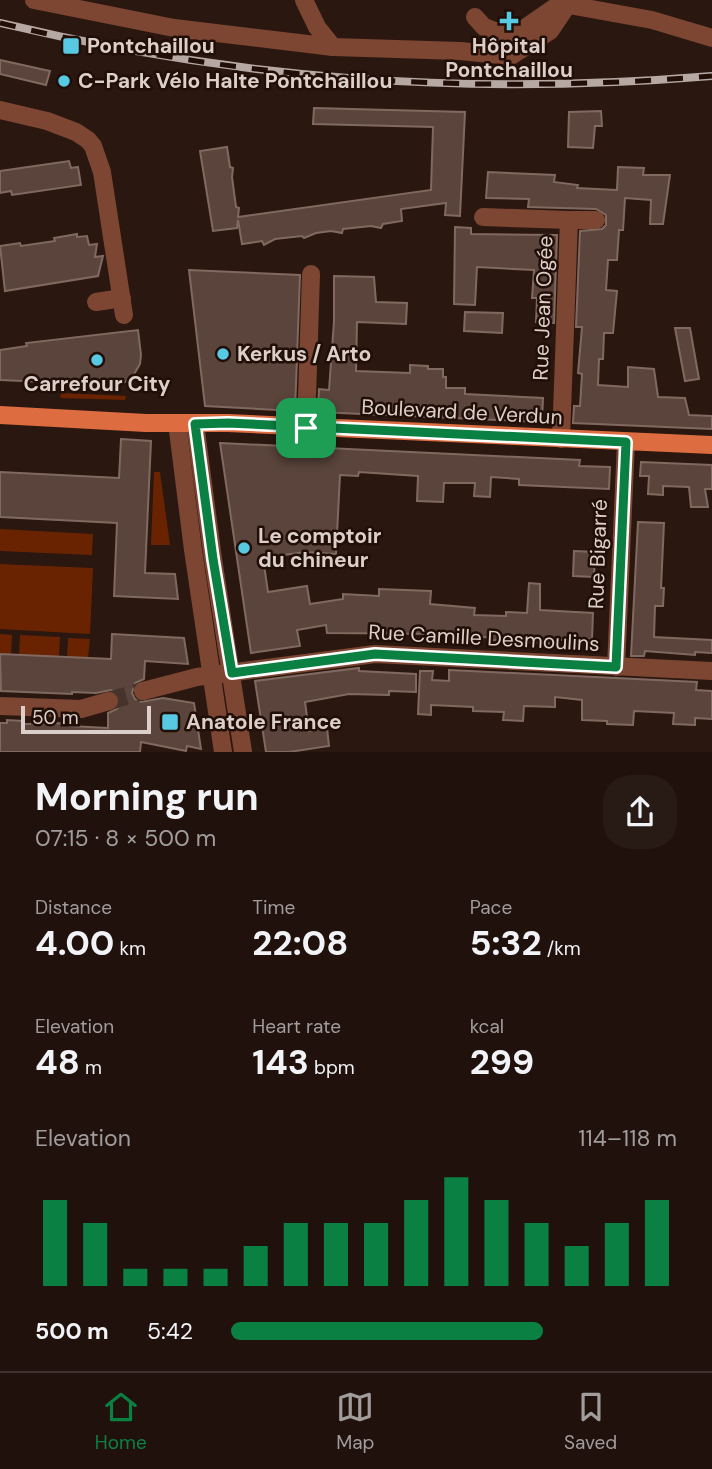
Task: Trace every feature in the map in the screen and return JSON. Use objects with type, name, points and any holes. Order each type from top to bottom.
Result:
[{"type":"main road","name":"Boulevard de Verdun","points":[[0,415],[712,445]]},
{"type":"street","points":[[34,0],[113,5],[173,28],[332,47],[460,51],[511,56],[550,31],[570,2]]},
{"type":"street","points":[[303,0],[317,27],[332,47]]},
{"type":"street","points":[[460,51],[468,39],[475,17],[484,27],[515,35],[554,8],[570,2],[652,20],[712,38]]},
{"type":"street","points":[[0,110],[47,121],[76,132],[93,146],[102,172],[123,306],[96,302]]},
{"type":"street","name":"Rue Jean Ogée","points":[[484,217],[596,220]]},
{"type":"street","name":"Rue Jean Ogée","points":[[561,439],[569,220]]},
{"type":"street","points":[[306,428],[311,274]]},
{"type":"street","points":[[186,424],[213,559],[243,751]]},
{"type":"street","points":[[186,424],[212,675],[223,751]]},
{"type":"street","name":"Rue Bigarré","points":[[616,667],[626,442]]},
{"type":"street","name":"Rue Camille Desmoulins","points":[[143,691],[191,678],[375,654],[712,671]]},
{"type":"street","points":[[0,706],[81,709],[109,701]]},
{"type":"shaded area","points":[[61,393],[126,396],[125,400],[60,398]]},
{"type":"shaded area","points":[[154,472],[160,472],[170,545],[151,545]]},
{"type":"shaded area","points":[[0,529],[93,534],[92,555],[0,551]]},
{"type":"shaded area","points":[[0,564],[93,568],[90,634],[0,629]]},
{"type":"shaded area","points":[[0,634],[12,635],[11,655],[0,654]]},
{"type":"shaded area","points":[[20,635],[60,637],[59,657],[19,655]]},
{"type":"shaded area","points":[[68,638],[90,639],[88,658],[67,657]]},
{"type":"building","points":[[0,60],[50,71],[46,85],[0,74]]},
{"type":"building","points":[[314,108],[465,112],[460,216],[445,215],[446,203],[401,209],[402,221],[383,224],[381,228],[371,226],[343,229],[342,233],[331,231],[304,238],[275,239],[264,245],[262,241],[242,244],[238,220],[237,228],[213,231],[200,151],[227,147],[230,167],[233,168],[238,217],[431,190],[433,127],[313,124]]},
{"type":"building","points":[[601,111],[602,126],[595,126],[593,148],[568,147],[569,112]]},
{"type":"building","points":[[69,161],[71,168],[78,167],[81,185],[12,195],[11,191],[0,193],[0,171]]},
{"type":"building","points":[[618,167],[644,168],[643,175],[670,175],[663,224],[650,224],[651,200],[625,198],[623,230],[619,230],[617,260],[608,260],[606,290],[617,291],[613,333],[604,333],[598,385],[628,387],[628,367],[654,369],[658,397],[685,398],[689,415],[712,416],[712,429],[573,423],[574,406],[580,406],[582,374],[578,373],[582,327],[576,327],[580,231],[602,229],[606,225],[606,215],[596,209],[528,207],[529,199],[486,198],[488,172],[555,175],[554,182],[578,185],[577,188],[617,190]]},
{"type":"building","points":[[455,227],[471,228],[471,234],[557,235],[554,323],[536,322],[537,298],[532,298],[534,270],[477,267],[475,305],[454,304]]},
{"type":"building","points":[[77,234],[77,237],[87,236],[89,245],[97,244],[95,257],[103,256],[98,276],[5,291],[0,246],[55,241],[54,238]]},
{"type":"building","name":"Kerkus / Arto","points":[[189,270],[300,275],[295,411],[205,406]]},
{"type":"building","points":[[334,276],[374,277],[376,302],[407,303],[406,324],[357,322],[356,371],[410,373],[410,365],[443,369],[446,388],[465,388],[465,394],[543,398],[542,422],[318,412],[319,389],[329,390]]},
{"type":"building","points":[[465,312],[503,313],[502,333],[464,331]]},
{"type":"building","points":[[675,328],[690,328],[699,379],[685,381]]},
{"type":"building","points":[[138,330],[140,364],[133,376],[125,382],[112,385],[0,380],[0,350],[27,346],[26,343]]},
{"type":"building","points":[[121,439],[151,441],[145,573],[175,574],[178,599],[114,596],[117,523],[0,517],[0,472],[119,478]]},
{"type":"building","points":[[220,443],[580,460],[579,466],[610,467],[609,489],[519,485],[519,479],[491,477],[490,497],[474,496],[475,483],[444,483],[443,502],[417,501],[418,476],[359,472],[358,476],[340,475],[336,554],[305,552],[263,558],[268,592],[307,586],[310,604],[343,599],[343,594],[379,596],[379,589],[431,591],[430,604],[475,608],[474,615],[506,616],[506,612],[527,613],[529,583],[540,584],[540,610],[593,613],[592,639],[565,638],[552,640],[552,644],[448,634],[327,633],[326,625],[297,630],[300,646],[251,653]]},
{"type":"building","points":[[641,462],[712,465],[712,489],[705,489],[708,507],[691,507],[689,487],[663,486],[663,495],[648,494],[649,476],[640,476]]},
{"type":"building","points":[[638,522],[664,523],[661,588],[664,588],[663,606],[655,606],[654,637],[712,640],[712,653],[695,652],[695,655],[645,651],[644,656],[631,656]]},
{"type":"building","points":[[574,551],[595,552],[594,577],[573,576]]},
{"type":"building","points":[[112,634],[184,638],[188,664],[145,661],[144,679],[135,683],[132,693],[135,699],[141,702],[163,698],[194,703],[201,749],[187,746],[186,751],[141,742],[140,752],[0,752],[0,723],[7,723],[7,720],[23,721],[23,724],[70,723],[70,726],[108,728],[108,713],[117,709],[120,703],[117,693],[111,690],[72,694],[1,691],[0,654],[111,659]]},
{"type":"building","points":[[359,668],[359,671],[416,674],[416,692],[389,691],[389,695],[349,694],[305,702],[309,731],[327,728],[329,746],[289,752],[266,752],[255,681]]},
{"type":"building","points":[[449,670],[697,682],[696,690],[712,691],[712,719],[695,718],[695,725],[673,724],[674,713],[634,711],[633,725],[607,724],[607,721],[582,720],[582,700],[555,697],[555,707],[524,706],[523,721],[503,720],[504,712],[473,711],[473,707],[431,705],[431,715],[418,714],[420,671],[433,671],[432,680],[449,681]]},
{"type":"tunnel","points":[[109,701],[143,691]]},
{"type":"railway","points":[[0,23],[177,58],[354,78],[531,84],[712,76]]},
{"type":"place","name":"Hôpital Pontchaillou","points":[[509,21]]},
{"type":"place","name":"Pontchaillou","points":[[71,46]]},
{"type":"place","name":"C-Park Vélo Halte Pontchaillou","points":[[64,81]]},
{"type":"place","name":"Kerkus / Arto","points":[[223,354]]},
{"type":"place","name":"Carrefour City","points":[[97,360]]},
{"type":"place","name":"Le comptoir du chineur","points":[[244,548]]},
{"type":"place","name":"Anatole France","points":[[170,722]]},
{"type":"route","points":[[228,423],[306,428],[626,442],[616,667],[375,654],[232,673],[195,424],[228,423]]}]
